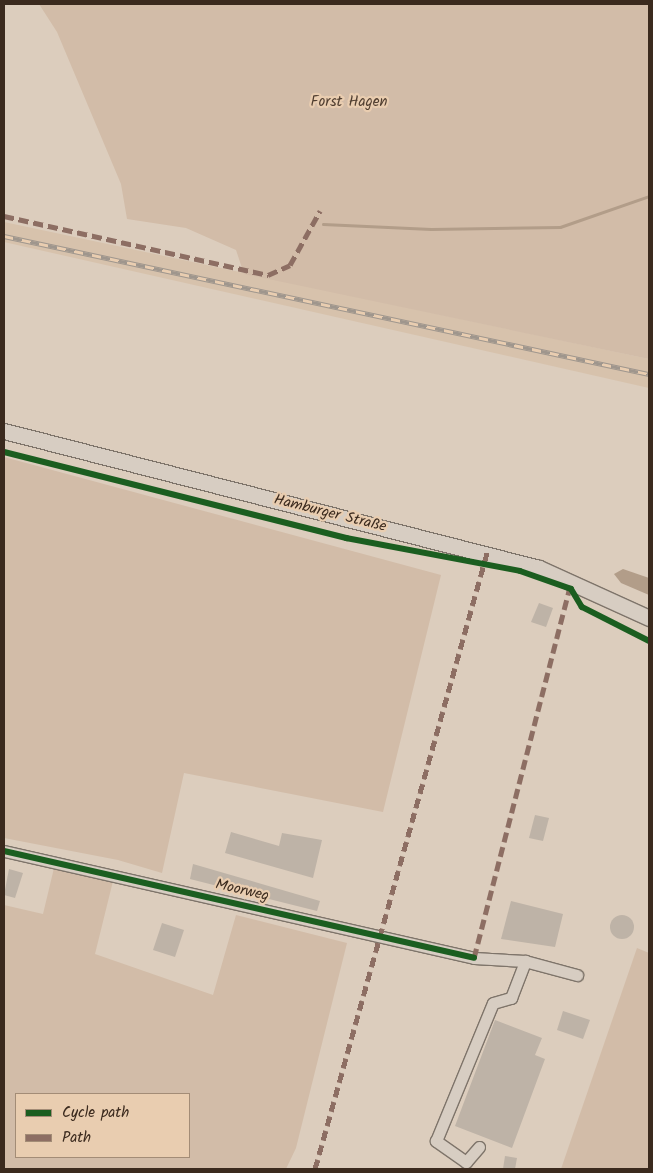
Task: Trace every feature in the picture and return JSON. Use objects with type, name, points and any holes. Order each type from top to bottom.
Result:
[{"type":"main road","name":"Hamburger Straße","points":[[4,431],[496,556],[560,575],[649,618]]},
{"type":"street","name":"Moorweg","points":[[4,851],[474,958],[525,962],[577,975]]},
{"type":"street","points":[[478,1148],[466,1162],[436,1141],[493,1003],[511,998],[525,962]]},
{"type":"shaded area","points":[[4,222],[649,359],[649,388],[4,242]]},
{"type":"shaded area","points":[[623,569],[649,578],[649,595],[621,583],[614,574]]},
{"type":"green space","name":"Forst Hagen","points":[[39,4],[649,4],[649,359],[244,274],[236,250],[186,228],[127,219],[121,184],[57,32]]},
{"type":"green space","points":[[4,457],[441,575],[383,812],[184,773],[162,873],[118,860],[4,838]]},
{"type":"green space","points":[[54,868],[113,881],[95,954],[213,995],[236,915],[347,943],[296,1148],[286,1169],[4,1169],[4,905],[43,914]]},
{"type":"green space","points":[[637,948],[649,953],[649,1169],[561,1169]]},
{"type":"building","points":[[539,603],[553,608],[546,627],[531,622]]},
{"type":"building","points":[[535,815],[549,818],[543,841],[529,838]]},
{"type":"building","points":[[231,832],[279,846],[282,833],[322,840],[313,878],[225,853]]},
{"type":"building","points":[[193,864],[320,901],[317,911],[190,879]]},
{"type":"building","points":[[9,869],[23,873],[15,898],[4,895]]},
{"type":"building","points":[[511,901],[563,914],[555,947],[501,939]]},
{"type":"building","points":[[622,915],[631,918],[634,927],[631,936],[622,939],[613,936],[610,927],[613,918]]},
{"type":"building","points":[[162,923],[184,930],[175,957],[153,950]]},
{"type":"building","points":[[563,1011],[590,1020],[583,1039],[557,1030]]},
{"type":"building","points":[[495,1020],[542,1038],[535,1055],[545,1059],[512,1148],[455,1126]]},
{"type":"building","points":[[505,1156],[517,1158],[515,1169],[503,1169]]},
{"type":"waterway","points":[[323,224],[431,229],[560,227],[649,196]]},
{"type":"railway","points":[[4,236],[649,374]]},
{"type":"marked path","points":[[4,216],[268,275],[290,265],[320,211]]},
{"type":"marked path","points":[[315,1169],[487,553]]},
{"type":"marked path","points":[[474,958],[572,580]]},
{"type":"cycle path","points":[[4,452],[346,538],[520,571],[571,589],[582,607],[649,641]]},
{"type":"cycle path","points":[[4,851],[474,958]]}]
